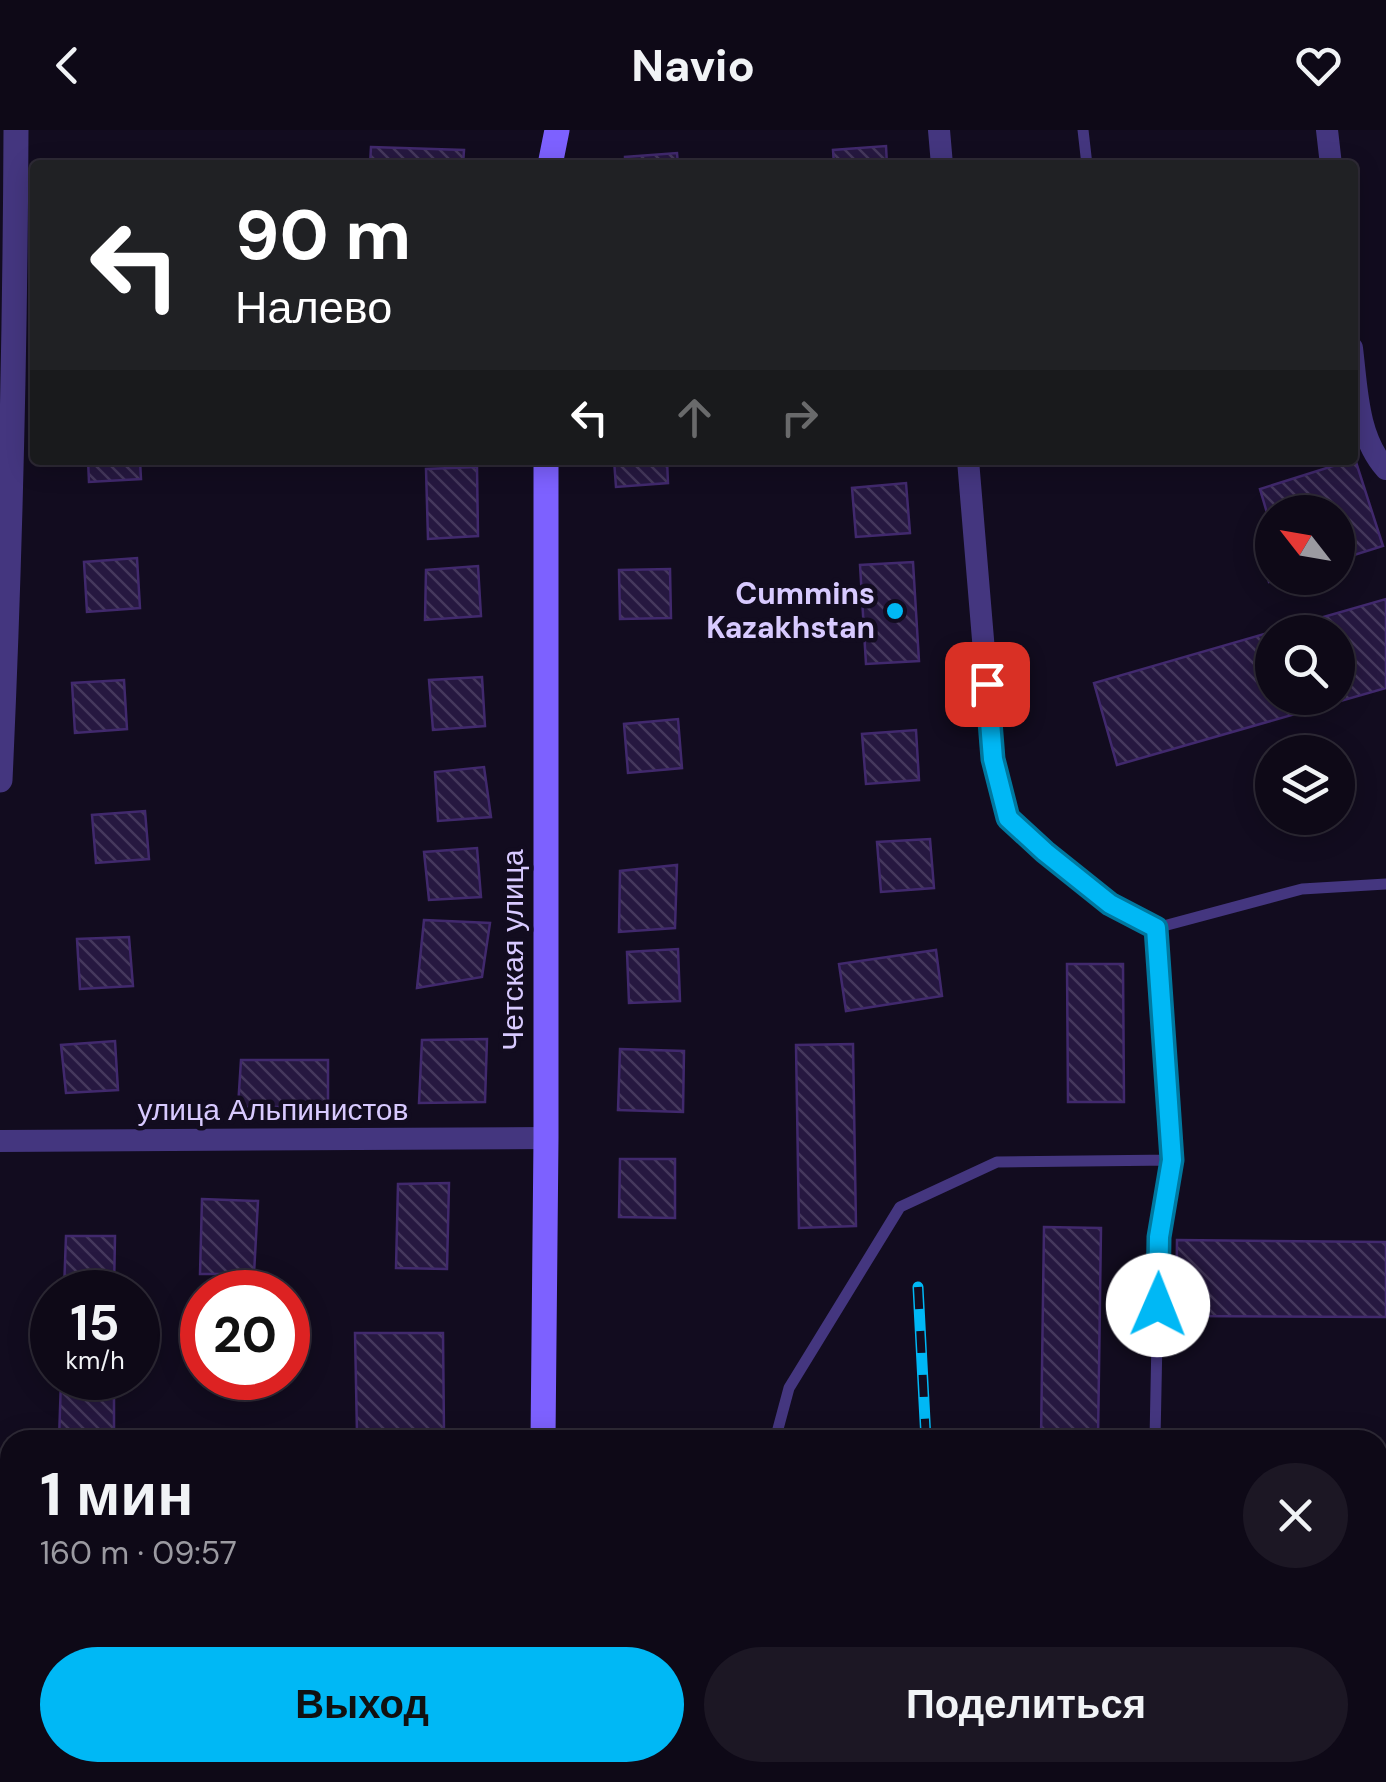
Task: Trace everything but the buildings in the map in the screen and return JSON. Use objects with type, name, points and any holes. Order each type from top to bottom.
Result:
[{"type":"main road","points":[[551,160],[556,130]]},
{"type":"main road","name":"Четская улица","points":[[542,1430],[546,465]]},
{"type":"street","points":[[0,780],[16,130]]},
{"type":"street","points":[[939,130],[942,160]]},
{"type":"street","points":[[1326,130],[1330,160]]},
{"type":"street","points":[[1358,398],[1375,457],[1386,469]]},
{"type":"street","points":[[968,465],[993,759],[1008,818],[1045,852]]},
{"type":"street","name":"улица Альпинистов","points":[[0,1141],[546,1138]]},
{"type":"lane","points":[[1083,130],[1086,160]]},
{"type":"lane","points":[[1045,852],[1110,904],[1156,928],[1302,889],[1386,884]]},
{"type":"lane","points":[[1155,1430],[1159,1237],[1172,1160],[1156,928]]},
{"type":"lane","points":[[778,1430],[789,1388],[900,1208],[996,1162],[1172,1160]]},
{"type":"railway","points":[[918,1287],[925,1430]]},
{"type":"place","name":"Cummins Kazakhstan","points":[[895,611]]},
{"type":"route","points":[[987,684],[993,759],[1008,818],[1110,904],[1156,928],[1172,1160],[1159,1237],[1158,1305]]}]
